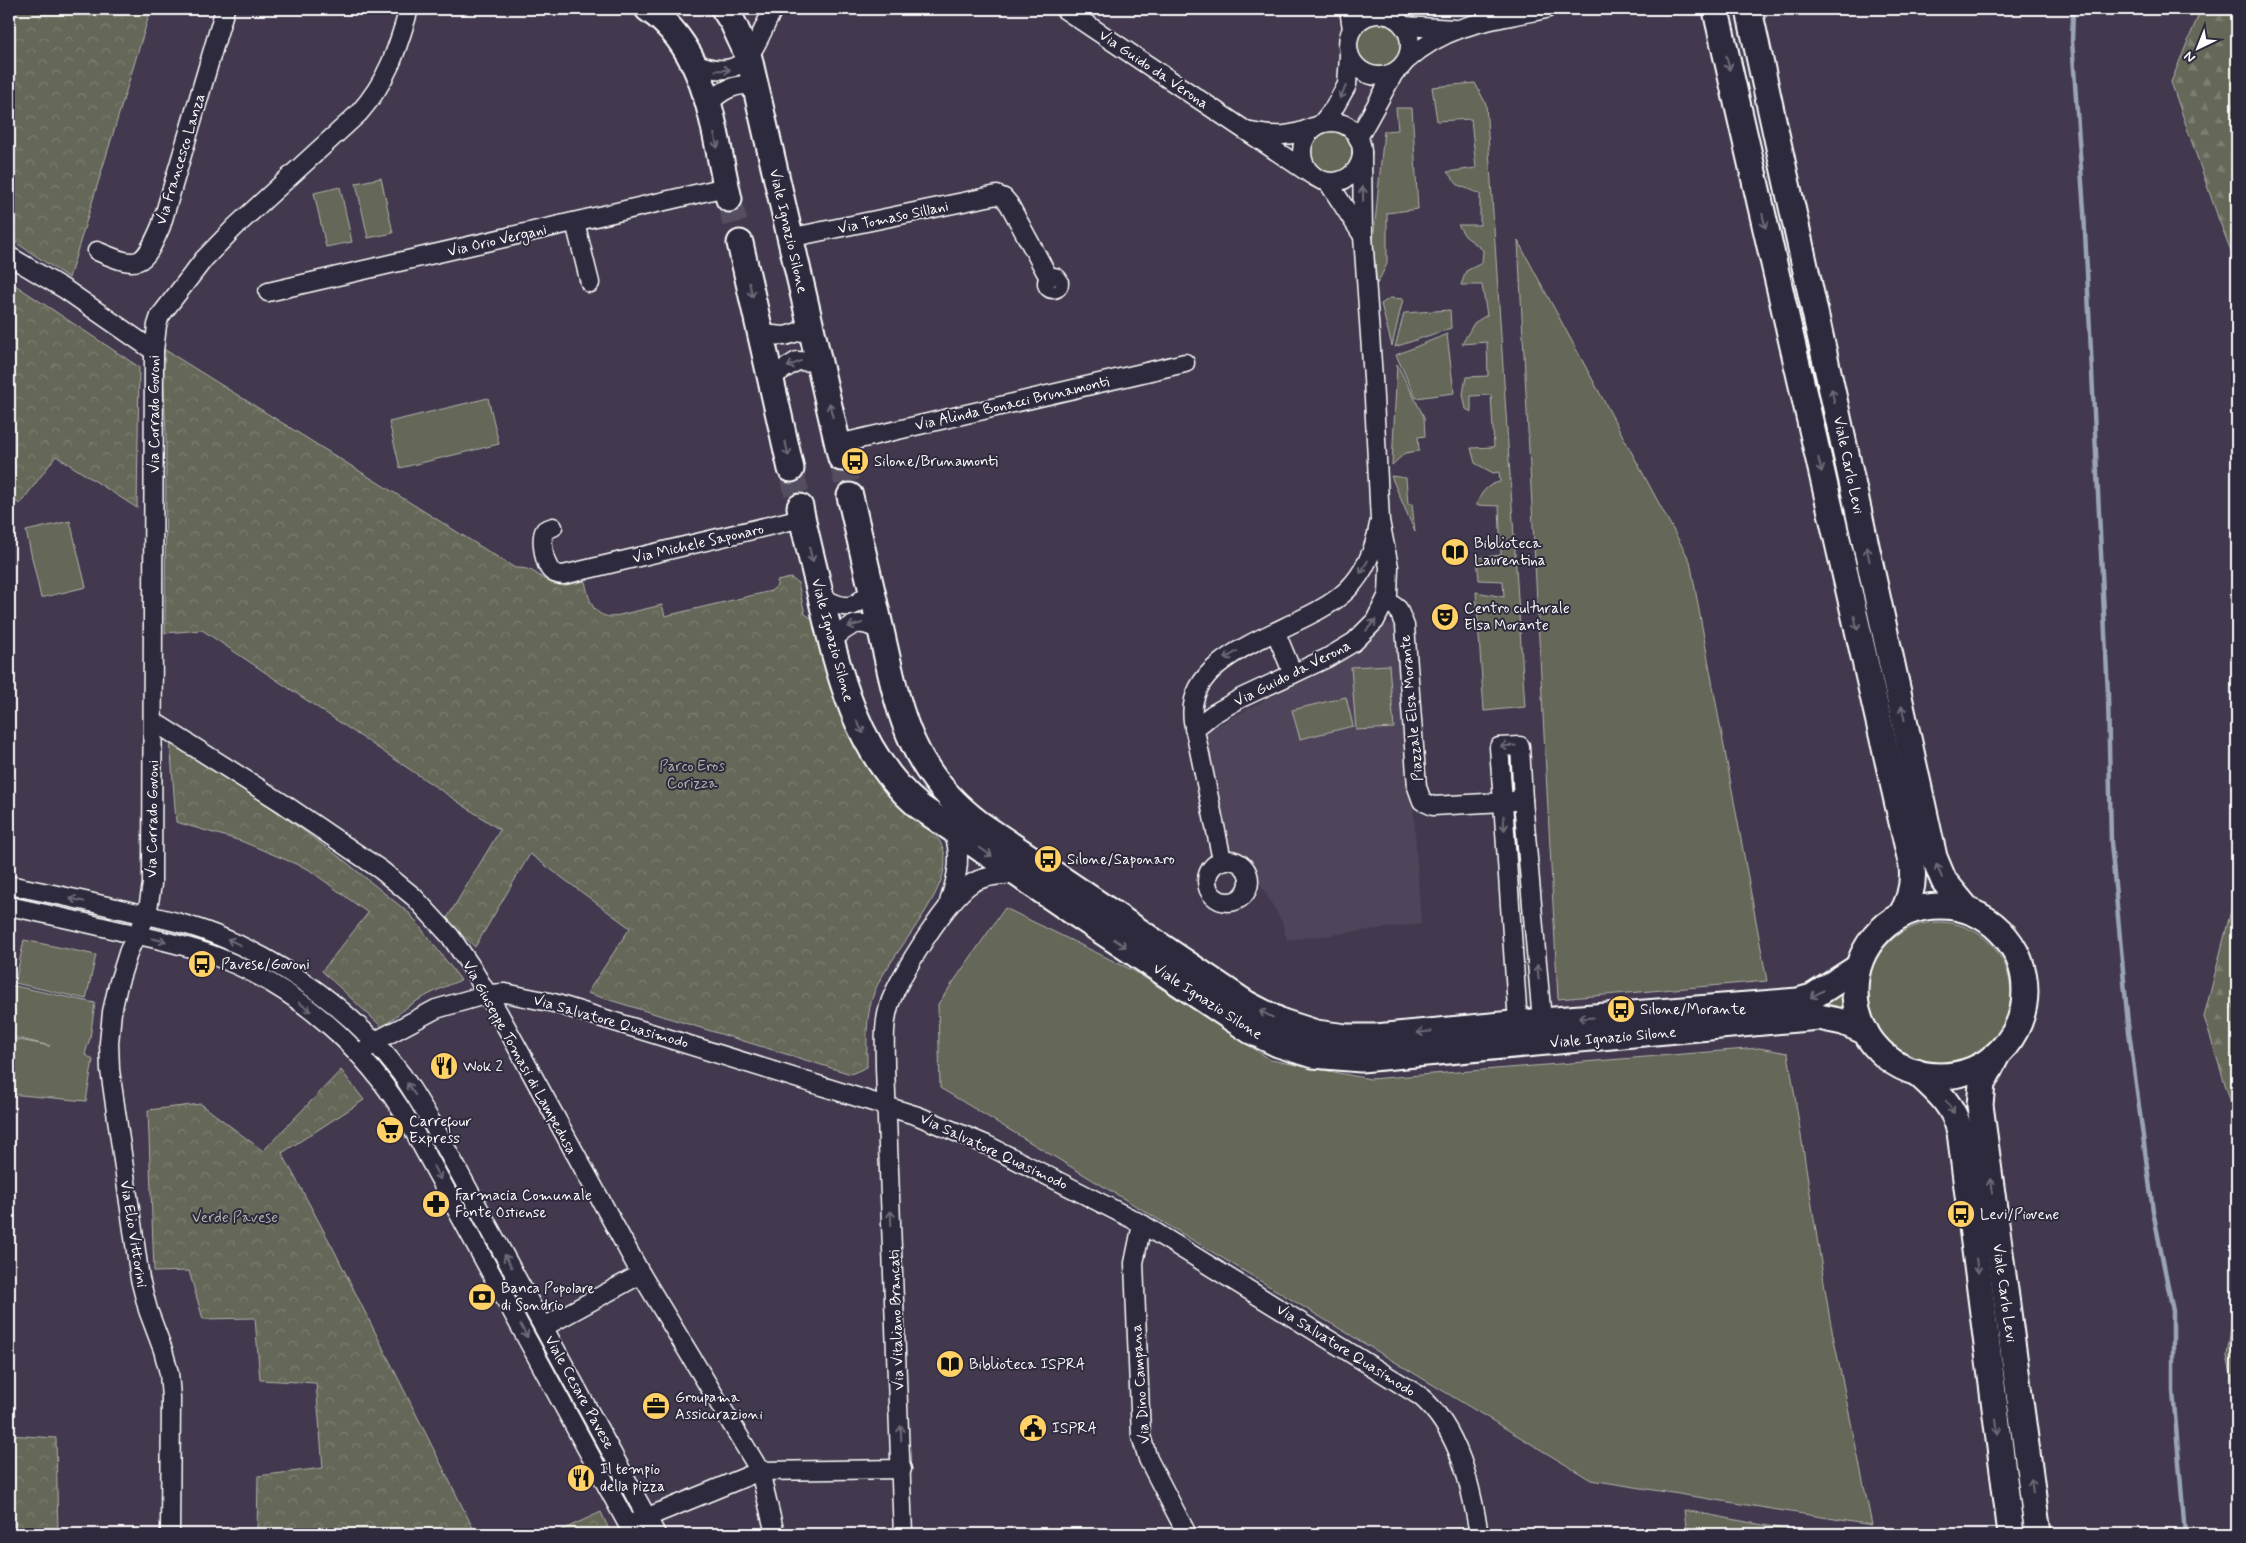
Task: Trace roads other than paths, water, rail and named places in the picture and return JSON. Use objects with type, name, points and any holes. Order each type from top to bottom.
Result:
[{"type":"street","name":"Via Francesco Lanza","points":[[97,251],[130,263],[142,260],[151,249],[161,226],[226,9]]},
{"type":"street","name":"Via Corrado Govoni","points":[[146,915],[152,884],[154,351],[157,325],[160,316],[204,259],[235,227],[359,113],[376,92],[395,56],[409,9]]},
{"type":"street","points":[[648,9],[672,29],[695,63],[708,104],[728,193]]},
{"type":"street","name":"Viale Ignazio Silone","points":[[724,9],[733,22],[749,58],[840,451]]},
{"type":"street","points":[[695,63],[710,70],[728,70],[749,58],[773,9]]},
{"type":"street","name":"Via Guido da Verona","points":[[1064,9],[1320,179],[1363,236]]},
{"type":"street","points":[[1349,9],[1352,28],[1347,44],[1349,56],[1347,85],[1334,108],[1306,136],[1301,151],[1302,160],[1320,179],[1336,182],[1352,175],[1358,169],[1360,145],[1394,73],[1423,46],[1456,29],[1546,9]]},
{"type":"street","points":[[1708,12],[1735,16],[1750,9]]},
{"type":"street","name":"Viale Carlo Levi","points":[[1750,9],[1934,857],[1944,881],[1968,910]]},
{"type":"street","name":"Viale Carlo Levi","points":[[1708,12],[1911,859],[1912,886],[1909,900],[1901,915]]},
{"type":"street","points":[[1352,28],[1368,15],[1375,14],[1456,29]]},
{"type":"street","points":[[1389,17],[1410,40],[1407,60]]},
{"type":"street","points":[[1349,56],[1365,74],[1382,76],[1394,73]]},
{"type":"street","points":[[708,104],[718,95],[735,86],[746,84],[756,86]]},
{"type":"street","points":[[1318,125],[1339,122],[1354,131],[1360,145]]},
{"type":"street","name":"Via Guido da Verona","points":[[1244,130],[1266,135],[1286,136],[1300,133],[1318,125]]},
{"type":"street","name":"Via Guido da Verona","points":[[1194,729],[1213,714],[1241,698],[1335,653],[1360,638],[1375,621],[1386,600],[1389,586],[1389,567],[1380,521],[1373,378],[1363,236],[1360,145]]},
{"type":"street","name":"Via Orio Vergani","points":[[268,292],[576,222],[728,193]]},
{"type":"street","name":"Via Tomaso Sillani","points":[[790,238],[997,195],[1004,198],[1009,204],[1049,278]]},
{"type":"street","points":[[576,222],[590,283]]},
{"type":"street","points":[[740,243],[791,469]]},
{"type":"street","points":[[9,256],[66,290],[154,351]]},
{"type":"street","points":[[761,334],[785,336],[812,328]]},
{"type":"street","points":[[770,377],[797,361],[819,362]]},
{"type":"street","name":"Via Alinda Bonacci Brunamonti","points":[[840,451],[1185,363]]},
{"type":"street","name":"Viale Ignazio Silone","points":[[850,496],[906,729],[921,761],[948,797],[980,824],[1247,1004],[1272,1018],[1325,1035],[1346,1037],[1390,1036],[1518,1023],[1798,1001],[1812,997],[1858,968]]},
{"type":"street","name":"Viale Ignazio Silone","points":[[801,513],[831,642],[850,708],[874,752],[914,802],[1236,1022],[1278,1044],[1313,1055],[1338,1058],[1374,1058],[1819,1017],[1843,1022],[1866,1032]]},
{"type":"street","name":"Via Michele Saponaro","points":[[553,527],[545,530],[542,535],[551,570],[563,575],[801,513]]},
{"type":"street","name":"Via Guido da Verona","points":[[1222,860],[1194,729],[1192,701],[1203,679],[1227,657],[1330,603],[1349,588],[1368,559],[1378,534],[1380,521]]},
{"type":"street","points":[[821,597],[838,606],[850,607],[857,604],[872,590]]},
{"type":"street","name":"Piazzale Elsa Morante","points":[[1386,600],[1398,609],[1403,619],[1418,787],[1422,801],[1434,806],[1523,800]]},
{"type":"street","points":[[831,642],[846,628],[859,623],[866,623],[882,632]]},
{"type":"street","points":[[1276,633],[1293,674]]},
{"type":"street","name":"Via Giuseppe Tomasi di Lampedusa","points":[[153,721],[350,848],[402,886],[431,914],[450,936],[488,994],[641,1274],[760,1471],[775,1534]]},
{"type":"street","points":[[1518,1023],[1499,747],[1520,746],[1542,1021]]},
{"type":"street","points":[[947,908],[960,862],[958,848],[951,827]]},
{"type":"street","points":[[947,908],[975,882],[988,877],[1019,874]]},
{"type":"street","name":"Viale Cesare Pavese","points":[[9,885],[146,915],[214,934],[253,952],[286,971],[323,996],[374,1042],[396,1067],[417,1098],[522,1286],[648,1516],[656,1534]]},
{"type":"street","name":"Viale Cesare Pavese","points":[[9,906],[210,954],[260,978],[312,1012],[360,1055],[382,1080],[402,1110],[631,1530]]},
{"type":"street","points":[[1938,906],[1968,910],[1984,918],[1998,929],[2010,942],[2018,958],[2024,974],[2025,992],[2023,1010],[2018,1027],[2009,1042],[1997,1055],[1983,1065],[1967,1072],[1950,1076],[1933,1076],[1916,1072],[1887,1057],[1866,1032],[1858,1014],[1855,994],[1858,968],[1872,939],[1885,926],[1901,915],[1922,908],[1938,906]]},
{"type":"street","name":"Via Vitaliano Brancati","points":[[903,1534],[885,1031],[889,1005],[902,978],[947,908]]},
{"type":"street","points":[[136,935],[146,915]]},
{"type":"street","name":"Via Elio Vittorini","points":[[136,935],[125,964],[114,1004],[109,1054],[140,1279],[148,1310],[164,1350],[169,1373],[171,1398],[170,1534]]},
{"type":"street","name":"Via Salvatore Quasimodo","points":[[360,1055],[374,1042],[436,1009],[488,994],[511,994],[554,1003],[887,1106],[926,1119],[987,1145],[1142,1224],[1414,1392],[1427,1402],[1448,1430],[1457,1450],[1470,1490],[1479,1534]]},
{"type":"street","name":"Viale Carlo Levi","points":[[1997,1055],[1982,1084],[1980,1105],[2038,1534]]},
{"type":"street","name":"Viale Carlo Levi","points":[[1916,1072],[1948,1103],[1956,1117],[1960,1132],[2011,1534]]},
{"type":"street","name":"Via Dino Campana","points":[[1142,1224],[1134,1263],[1141,1436],[1148,1459],[1187,1534]]},
{"type":"street","points":[[544,1327],[641,1274]]},
{"type":"street","points":[[505,1297],[522,1286]]},
{"type":"street","points":[[631,1530],[648,1516],[760,1471],[902,1469]]},
{"type":"waterway","points":[[2073,9],[2072,41],[2084,211],[2108,694],[2111,842],[2128,1024],[2153,1211],[2173,1311],[2173,1391],[2185,1534]]},
{"type":"tunnel","points":[[729,199],[740,243]]},
{"type":"tunnel","points":[[841,458],[850,496]]},
{"type":"tunnel","points":[[791,469],[800,507]]},
{"type":"place","name":"Silone/Brunamonti","points":[[855,461]]},
{"type":"place","name":"Biblioteca Laurentina","points":[[1455,552]]},
{"type":"place","name":"Centro culturale Elsa Morante","points":[[1445,617]]},
{"type":"place","name":"Silone/Saponaro","points":[[1048,859]]},
{"type":"place","name":"Pavese/Govoni","points":[[202,964]]},
{"type":"place","name":"Silone/Morante","points":[[1621,1009]]},
{"type":"place","name":"Wok 2","points":[[444,1066]]},
{"type":"place","name":"Carrefour Express","points":[[390,1130]]},
{"type":"place","name":"Farmacia Comunale Fonte Ostiense","points":[[436,1204]]},
{"type":"place","name":"Levi/Piovene","points":[[1961,1214]]},
{"type":"place","name":"Banca Popolare di Sondrio","points":[[482,1297]]},
{"type":"place","name":"Biblioteca ISPRA","points":[[950,1364]]},
{"type":"place","name":"Groupama Assicurazioni","points":[[656,1406]]},
{"type":"place","name":"ISPRA","points":[[1033,1428]]},
{"type":"place","name":"Il tempio della pizza","points":[[581,1478]]},
{"type":"park label","name":"Parco Eros Corizza","points":[[692,774]]},
{"type":"park label","name":"Verde Pavese","points":[[235,1217]]}]
